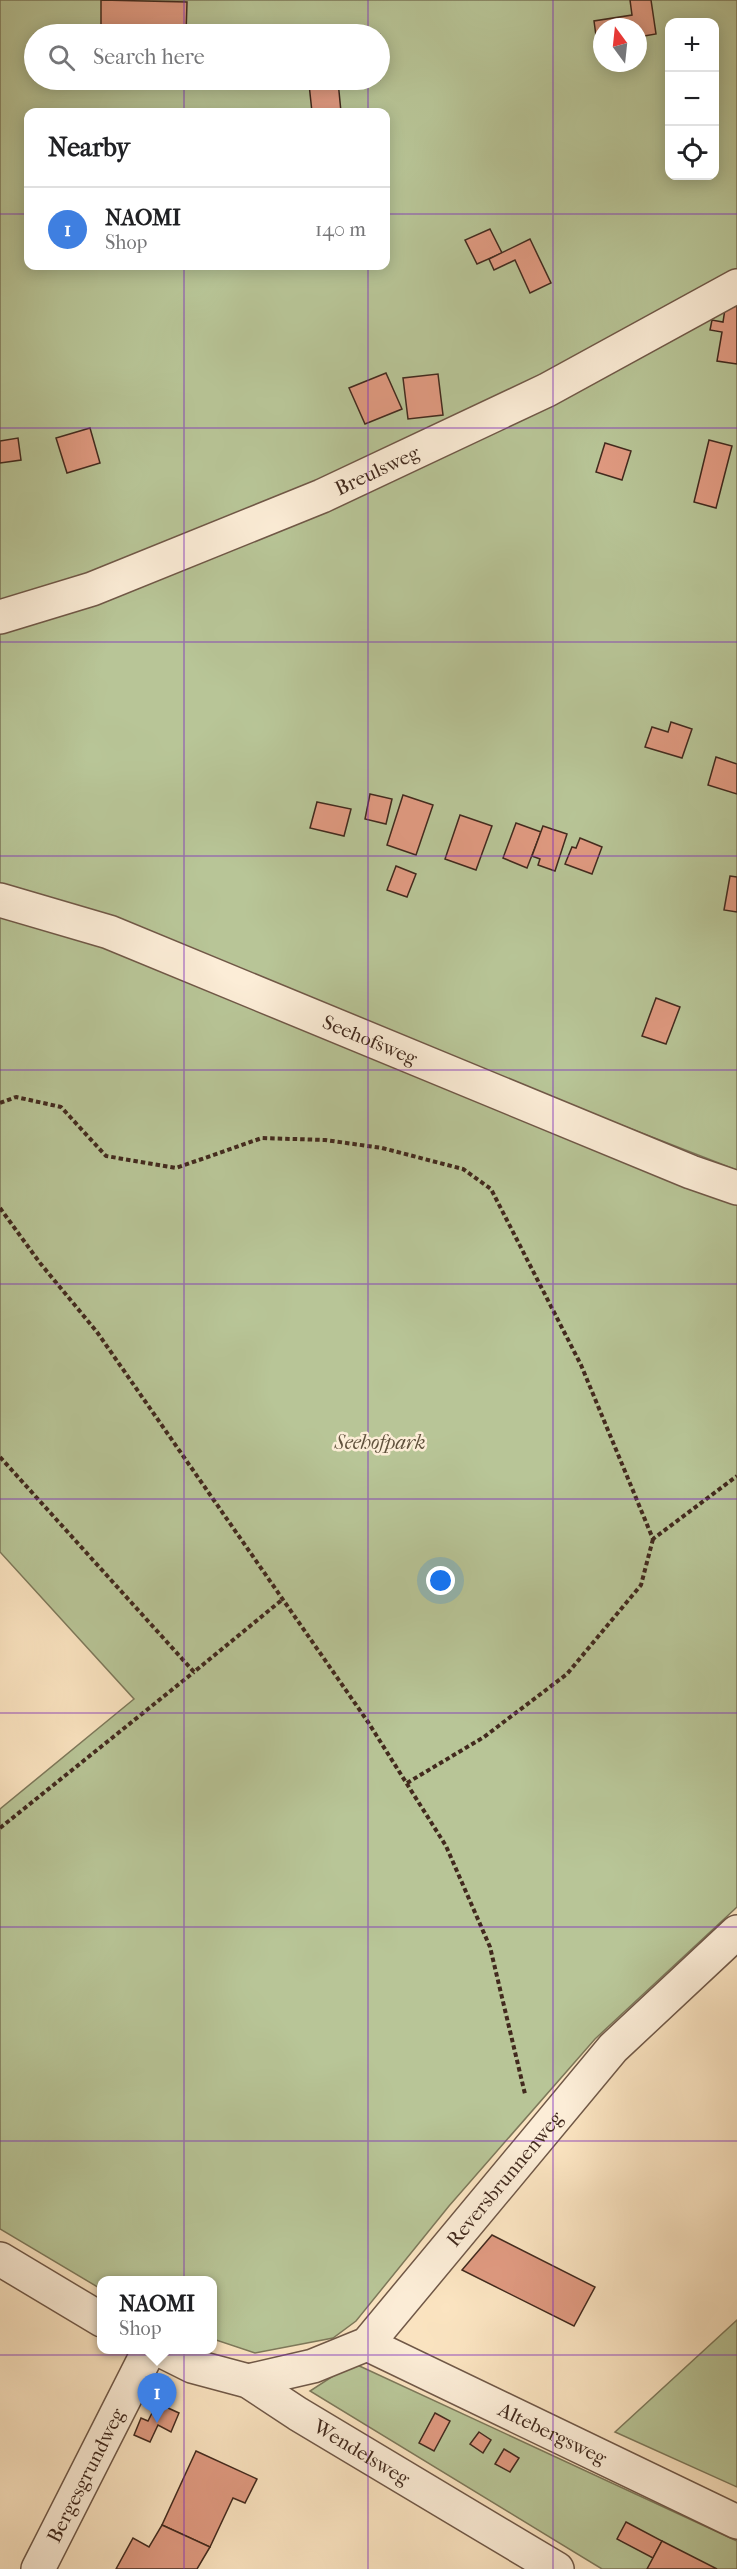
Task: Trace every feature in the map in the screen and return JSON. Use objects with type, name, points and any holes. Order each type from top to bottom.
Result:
[{"type":"street","name":"Breulsweg","points":[[0,617],[92,589],[322,496],[547,390],[737,286]]},
{"type":"street","name":"Seehofsweg","points":[[0,900],[109,932],[691,1172],[737,1188]]},
{"type":"street","name":"Reversbrunnenweg","points":[[248,2381],[313,2366],[367,2344],[536,2138],[614,2048],[737,1932]]},
{"type":"street","points":[[0,2259],[97,2317]]},
{"type":"street","name":"Altebergsweg","points":[[367,2344],[737,2522]]},
{"type":"street","name":"Bergesgrundweg","points":[[38,2569],[146,2354]]},
{"type":"street","name":"Wendelsweg","points":[[169,2354],[192,2366],[248,2381],[298,2414],[556,2569]]},
{"type":"path","points":[[0,1103],[16,1097],[60,1107],[106,1156],[176,1168],[262,1138],[325,1140],[381,1148],[463,1169],[491,1189],[571,1344],[653,1539],[641,1585],[567,1674],[484,1737],[406,1783]]},
{"type":"path","points":[[0,1208],[40,1263],[97,1332],[368,1722],[446,1846],[490,1947],[536,2138]]},
{"type":"path","points":[[0,1456],[194,1672]]},
{"type":"path","points":[[653,1539],[737,1476]]},
{"type":"path","points":[[0,1828],[283,1599]]},
{"type":"green space","points":[[0,0],[737,0],[737,1170],[0,884]]},
{"type":"green space","name":"Seehofpark","points":[[0,910],[156,960],[737,1200],[737,1907],[595,2039],[449,2206],[356,2321],[333,2338],[255,2353],[217,2340],[217,2276],[97,2276],[97,2287],[0,2229],[0,1809],[134,1699],[0,1552]]},
{"type":"green space","points":[[737,2320],[737,2487],[615,2432]]},
{"type":"green space","points":[[353,2363],[737,2541],[737,2569],[602,2569],[310,2391]]},
{"type":"building","points":[[101,0],[187,2],[186,24],[101,24]]},
{"type":"building","points":[[630,0],[651,0],[656,34],[647,36],[647,18],[613,18],[632,15]]},
{"type":"building","points":[[310,90],[339,90],[341,108],[312,108]]},
{"type":"building","points":[[490,229],[502,253],[477,264],[465,240]]},
{"type":"building","points":[[530,239],[551,283],[530,293],[515,260],[494,270],[489,259]]},
{"type":"building","points":[[737,306],[737,364],[717,361],[722,332],[710,330],[712,320],[723,322],[725,309]]},
{"type":"building","points":[[386,373],[402,409],[365,424],[349,388]]},
{"type":"building","points":[[438,374],[443,415],[408,419],[403,378]]},
{"type":"building","points":[[90,428],[100,463],[67,473],[56,438]]},
{"type":"building","points":[[18,438],[21,460],[0,463],[0,441]]},
{"type":"building","points":[[709,440],[732,446],[716,508],[694,502]]},
{"type":"building","points":[[605,443],[631,451],[622,480],[596,472]]},
{"type":"building","points":[[671,722],[692,729],[682,758],[645,747],[652,727],[668,732]]},
{"type":"building","points":[[716,757],[737,764],[737,794],[708,785]]},
{"type":"building","points":[[370,794],[392,799],[386,824],[365,819]]},
{"type":"building","points":[[403,795],[433,805],[416,855],[387,845]]},
{"type":"building","points":[[317,802],[351,809],[344,836],[310,828]]},
{"type":"building","points":[[460,815],[492,826],[476,870],[445,859]]},
{"type":"building","points":[[516,823],[541,832],[527,868],[503,858]]},
{"type":"building","points":[[543,826],[567,834],[555,871],[538,865],[540,859],[532,856]]},
{"type":"building","points":[[580,838],[602,847],[592,874],[565,864],[572,847],[576,848]]},
{"type":"building","points":[[396,866],[416,874],[407,897],[387,890]]},
{"type":"building","points":[[730,876],[737,877],[737,912],[724,910]]},
{"type":"building","points":[[656,998],[680,1007],[666,1044],[642,1036]]},
{"type":"building","points":[[492,2235],[595,2287],[574,2326],[462,2270]]},
{"type":"building","points":[[157,2403],[179,2413],[171,2432],[158,2425],[150,2442],[134,2435],[141,2418],[148,2421]]},
{"type":"building","points":[[435,2413],[450,2421],[434,2451],[419,2443]]},
{"type":"building","points":[[479,2432],[491,2440],[483,2453],[470,2444]]},
{"type":"building","points":[[504,2449],[519,2458],[510,2472],[495,2464]]},
{"type":"building","points":[[196,2451],[257,2479],[245,2503],[233,2498],[210,2547],[162,2525]]},
{"type":"building","points":[[626,2522],[662,2541],[653,2558],[617,2539]]},
{"type":"building","points":[[162,2525],[210,2547],[197,2569],[116,2569],[133,2538],[149,2547]]},
{"type":"building","points":[[662,2541],[717,2569],[647,2569]]},
{"type":"place","name":"NAOMI","points":[[157,2423]]}]
